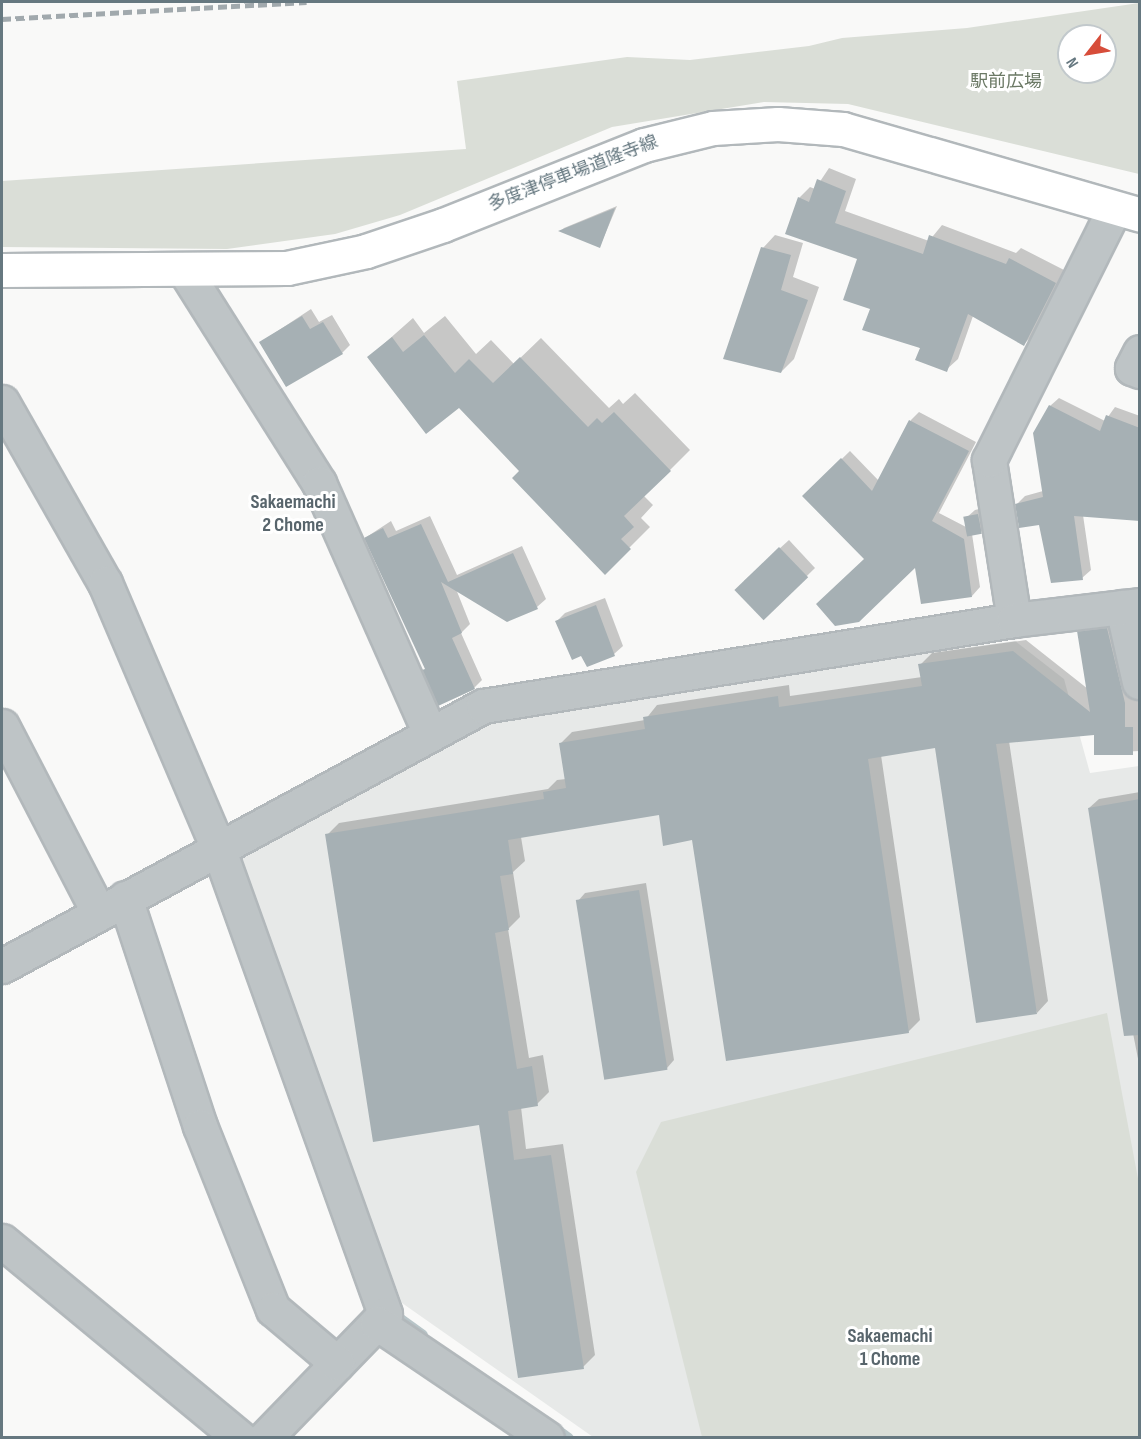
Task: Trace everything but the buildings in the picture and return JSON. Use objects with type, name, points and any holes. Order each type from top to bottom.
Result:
[{"type":"main road","name":"多度津停車場道隆寺線","points":[[2,270],[185,271],[287,268],[366,250],[443,225],[644,145],[713,128],[778,124],[843,129],[1127,212]]},
{"type":"street","points":[[1014,620],[989,460],[1127,212]]},
{"type":"street","points":[[185,271],[319,483],[430,734]]},
{"type":"street","points":[[1140,352],[1132,368],[1140,371]]},
{"type":"street","points":[[2,402],[105,583],[219,850],[385,1314],[265,1437]]},
{"type":"street","points":[[2,966],[483,706],[1014,620],[1131,606],[1139,682]]},
{"type":"street","points":[[2,726],[112,905],[273,1309],[337,1363]]},
{"type":"street","points":[[2,1241],[240,1437]]},
{"type":"street","points":[[377,1323],[547,1437]]},
{"type":"shaded area","points":[[1015,641],[1064,679],[1090,773],[1139,766],[1139,1437],[593,1437],[402,1303],[233,858],[491,719],[732,678]]},
{"type":"green space","name":"駅前広場","points":[[1139,3],[1139,174],[848,104],[764,102],[612,127],[400,215],[335,234],[227,249],[2,247],[2,181],[466,149],[457,81],[627,57],[690,60],[809,46],[842,38],[967,28]]},
{"type":"green space","points":[[1107,1013],[1139,1184],[1139,1437],[702,1437],[636,1172],[661,1122]]},
{"type":"waterway","points":[[401,1319],[423,1335]]},
{"type":"waterway","points":[[551,1425],[569,1438]]},
{"type":"railway","points":[[2,19],[307,2]]},
{"type":"district","name":"Sakaemachi 2 Chome","points":[[293,514]]},
{"type":"district","name":"Sakaemachi 1 Chome","points":[[890,1348]]}]
